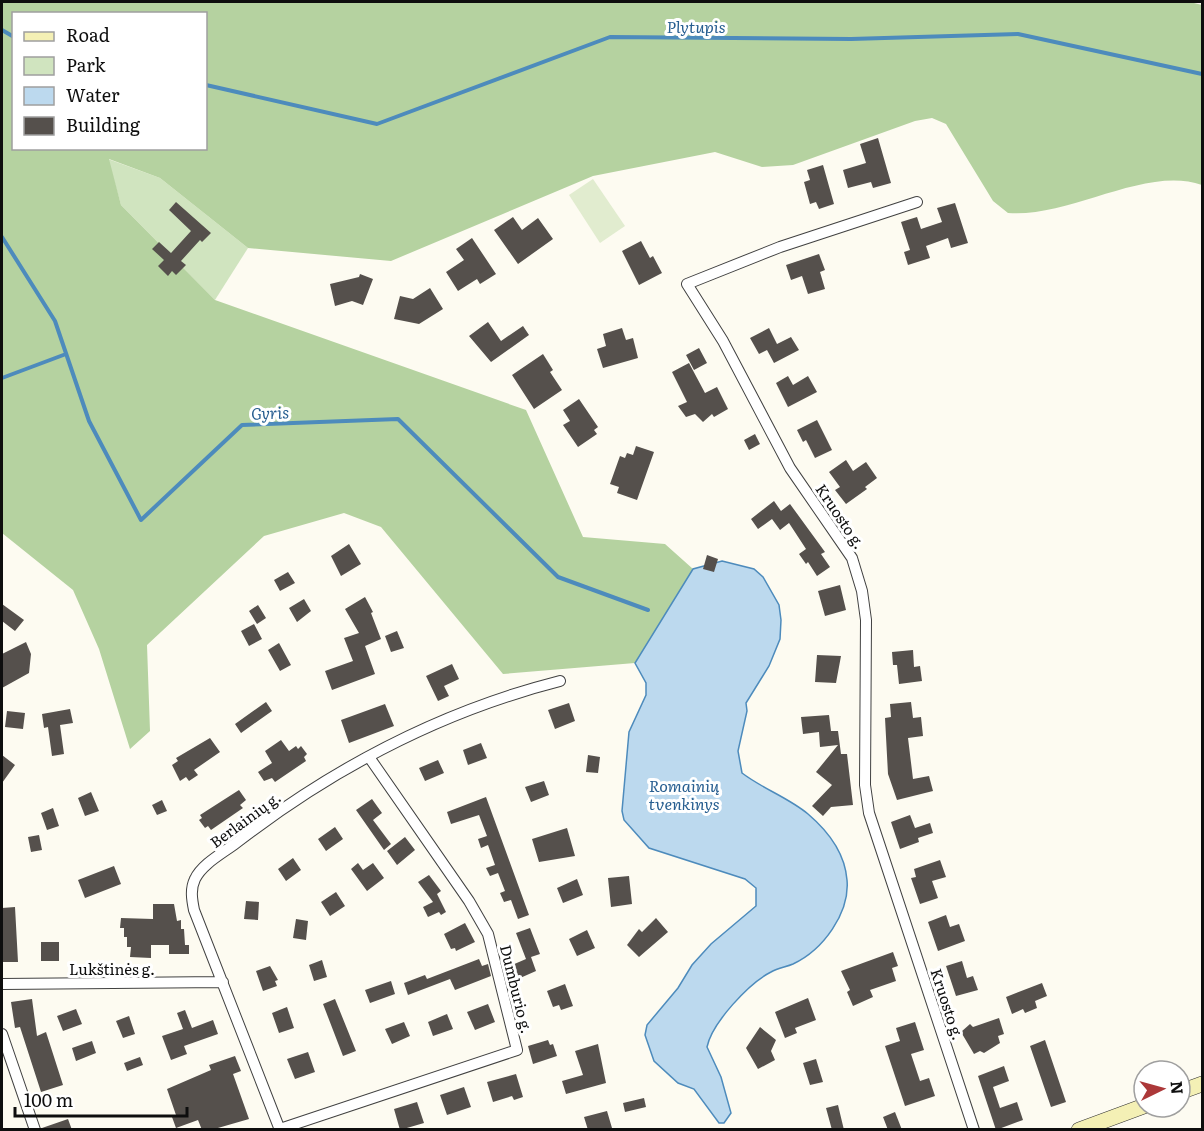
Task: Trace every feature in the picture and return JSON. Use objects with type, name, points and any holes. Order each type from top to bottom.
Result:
[{"type":"main road","points":[[1079,1130],[1132,1110]]},
{"type":"street","name":"Kruosto g.","points":[[917,202],[780,247],[687,284],[723,341],[790,468],[852,558],[862,591],[866,620],[865,785],[869,813],[974,1130]]},
{"type":"street","name":"Berlainių g.","points":[[280,1129],[194,910],[192,899],[195,879],[201,871],[250,833],[348,766],[472,707],[560,681]]},
{"type":"street","name":"Dumburio g.","points":[[280,1129],[518,1050],[488,934],[469,901],[369,757]]},
{"type":"street","name":"Lukštinės g.","points":[[2,984],[222,982]]},
{"type":"street","points":[[2,1034],[35,1130]]},
{"type":"green space","points":[[2,2],[1190,2],[1202,5],[1202,185],[1180,181],[1157,182],[1132,186],[1057,208],[1032,212],[1008,213],[993,201],[946,124],[932,118],[915,121],[793,165],[762,167],[715,152],[593,176],[391,261],[248,248],[160,178],[109,159],[121,205],[215,300],[526,410],[583,537],[665,544],[693,569],[635,663],[503,674],[381,527],[344,513],[264,536],[147,645],[150,731],[130,749],[99,649],[73,590],[2,533]]},
{"type":"green space","points":[[108,159],[160,178],[248,248],[215,300],[121,205]]},
{"type":"green space","points":[[593,179],[625,226],[600,243],[569,195]]},
{"type":"water","name":"Romainių tvenkinys","points":[[722,561],[754,569],[763,577],[779,605],[781,620],[780,639],[769,666],[746,703],[747,711],[738,751],[742,773],[793,803],[829,835],[846,870],[847,893],[839,917],[815,950],[793,964],[776,969],[752,985],[724,1016],[710,1037],[707,1047],[721,1077],[731,1113],[724,1123],[719,1123],[694,1089],[678,1083],[654,1061],[645,1035],[647,1025],[678,988],[692,965],[711,944],[756,906],[756,888],[745,879],[649,848],[624,820],[622,811],[629,732],[646,695],[646,683],[635,663],[693,569]]},
{"type":"building","points":[[878,138],[891,183],[873,188],[871,182],[848,188],[843,170],[866,163],[860,144]]},
{"type":"building","points":[[823,165],[834,204],[819,209],[816,202],[810,204],[804,182],[810,180],[807,170]]},
{"type":"building","points":[[176,202],[211,233],[202,242],[200,240],[181,261],[186,265],[176,275],[172,271],[168,276],[158,266],[164,260],[152,249],[159,242],[171,253],[191,231],[169,210]]},
{"type":"building","points":[[955,203],[968,243],[951,248],[948,238],[926,246],[930,258],[908,265],[904,252],[910,250],[901,222],[917,217],[921,229],[942,222],[937,208]]},
{"type":"building","points":[[513,217],[522,230],[538,218],[553,239],[518,264],[494,230]]},
{"type":"building","points":[[472,238],[496,274],[480,284],[477,279],[458,291],[446,272],[464,260],[456,249]]},
{"type":"building","points":[[641,241],[650,258],[653,256],[662,273],[639,285],[622,251]]},
{"type":"building","points":[[819,254],[825,270],[820,272],[825,289],[808,294],[802,276],[791,280],[786,265]]},
{"type":"building","points":[[360,274],[373,279],[363,305],[352,301],[335,306],[330,284],[359,277]]},
{"type":"building","points":[[430,288],[443,309],[419,324],[394,319],[400,296],[413,299]]},
{"type":"building","points":[[488,322],[501,341],[523,326],[529,335],[491,362],[469,336]]},
{"type":"building","points":[[622,328],[626,340],[633,338],[638,358],[603,368],[597,349],[606,346],[603,334]]},
{"type":"building","points":[[769,328],[777,344],[791,337],[799,350],[774,363],[767,350],[759,354],[750,338]]},
{"type":"building","points":[[699,348],[707,363],[694,370],[686,355]]},
{"type":"building","points":[[543,354],[553,370],[550,372],[562,390],[534,409],[512,375]]},
{"type":"building","points":[[689,363],[705,393],[717,387],[728,409],[714,417],[712,414],[703,422],[695,414],[686,417],[678,406],[687,402],[672,372]]},
{"type":"building","points":[[788,376],[793,385],[808,376],[817,392],[788,407],[776,383]]},
{"type":"building","points":[[579,399],[598,427],[594,430],[597,434],[578,447],[563,425],[570,421],[563,410]]},
{"type":"building","points":[[817,420],[832,450],[815,458],[806,440],[803,442],[797,430]]},
{"type":"building","points":[[755,434],[760,444],[749,450],[744,440]]},
{"type":"building","points":[[636,446],[654,452],[637,500],[617,493],[619,487],[610,484],[620,456],[625,458],[627,453],[633,455]]},
{"type":"building","points":[[846,460],[853,471],[866,462],[877,478],[865,487],[867,489],[846,504],[835,490],[840,487],[829,472]]},
{"type":"building","points":[[774,501],[781,511],[790,504],[825,552],[821,554],[830,567],[817,576],[808,562],[806,564],[799,554],[806,549],[789,523],[780,530],[772,519],[758,529],[751,519]]},
{"type":"building","points":[[349,544],[361,564],[341,576],[331,556]]},
{"type":"building","points":[[707,555],[718,559],[714,572],[703,569]]},
{"type":"building","points":[[288,572],[295,583],[280,591],[274,580]]},
{"type":"building","points":[[840,585],[846,610],[825,616],[818,591]]},
{"type":"building","points":[[365,597],[373,612],[371,613],[381,639],[365,646],[375,674],[332,690],[325,671],[353,661],[344,638],[359,633],[345,609]]},
{"type":"building","points":[[304,599],[311,611],[297,622],[289,608]]},
{"type":"building","points":[[2,604],[24,620],[15,631],[2,621]]},
{"type":"building","points":[[258,605],[266,618],[257,624],[249,611]]},
{"type":"building","points":[[254,624],[262,639],[249,646],[241,631]]},
{"type":"building","points":[[397,631],[404,648],[391,652],[385,636]]},
{"type":"building","points":[[26,642],[31,654],[29,673],[2,688],[2,654]]},
{"type":"building","points":[[279,643],[291,665],[280,671],[268,650]]},
{"type":"building","points":[[913,650],[914,667],[920,666],[922,681],[899,684],[897,665],[893,665],[892,652]]},
{"type":"building","points":[[817,655],[841,656],[836,683],[815,682]]},
{"type":"building","points":[[452,664],[459,679],[444,686],[449,696],[438,701],[426,676]]},
{"type":"building","points":[[266,702],[272,711],[241,733],[235,724]]},
{"type":"building","points":[[911,702],[913,718],[921,717],[923,736],[908,738],[913,779],[929,776],[933,791],[897,800],[888,774],[885,718],[891,717],[890,704]]},
{"type":"building","points":[[569,703],[575,721],[555,729],[548,710]]},
{"type":"building","points":[[385,704],[394,726],[349,743],[341,720]]},
{"type":"building","points":[[70,709],[73,723],[60,725],[64,754],[52,756],[48,727],[44,728],[42,714]]},
{"type":"building","points":[[7,711],[25,713],[23,729],[5,727]]},
{"type":"building","points":[[829,715],[831,731],[838,731],[841,754],[847,754],[853,805],[831,807],[823,816],[812,806],[832,785],[816,772],[838,745],[820,747],[819,732],[803,734],[801,717]]},
{"type":"building","points":[[210,738],[220,752],[194,770],[198,775],[189,781],[186,777],[180,781],[172,765],[178,761],[176,758]]},
{"type":"building","points":[[281,740],[289,751],[296,746],[298,749],[301,746],[307,754],[304,757],[306,761],[275,782],[272,778],[264,781],[258,772],[272,763],[265,751]]},
{"type":"building","points":[[481,743],[487,758],[468,765],[463,750]]},
{"type":"building","points":[[2,755],[15,765],[2,783]]},
{"type":"building","points":[[588,755],[600,757],[598,773],[586,772]]},
{"type":"building","points":[[438,760],[444,773],[425,781],[419,768]]},
{"type":"building","points":[[544,781],[549,795],[531,802],[525,787]]},
{"type":"building","points":[[239,790],[246,800],[240,805],[243,808],[211,830],[208,826],[205,828],[199,820],[202,818],[200,815]]},
{"type":"building","points":[[91,792],[99,811],[85,816],[78,798]]},
{"type":"building","points":[[486,797],[529,915],[518,919],[511,900],[504,902],[500,893],[505,891],[498,873],[490,876],[486,868],[495,865],[488,845],[481,848],[478,839],[487,836],[479,815],[451,824],[447,812]]},
{"type":"building","points":[[372,799],[382,813],[373,820],[391,844],[384,850],[356,810]]},
{"type":"building","points":[[162,800],[167,811],[157,815],[152,805]]},
{"type":"building","points":[[53,808],[59,826],[47,830],[41,813]]},
{"type":"building","points":[[910,815],[915,828],[930,823],[933,833],[918,838],[919,842],[900,849],[891,822]]},
{"type":"building","points":[[335,827],[343,839],[326,851],[318,839]]},
{"type":"building","points":[[567,828],[575,856],[539,862],[532,839]]},
{"type":"building","points":[[39,835],[42,850],[31,852],[28,837]]},
{"type":"building","points":[[405,837],[415,850],[397,865],[387,851]]},
{"type":"building","points":[[293,858],[301,870],[286,881],[278,869]]},
{"type":"building","points":[[940,860],[946,877],[932,881],[938,898],[920,904],[911,878],[916,877],[914,869]]},
{"type":"building","points":[[358,863],[363,870],[373,863],[384,878],[367,891],[351,869]]},
{"type":"building","points":[[114,866],[121,884],[85,898],[78,880]]},
{"type":"building","points":[[429,875],[441,891],[437,894],[446,912],[441,915],[439,912],[428,917],[423,907],[433,902],[418,882]]},
{"type":"building","points":[[629,876],[632,904],[611,907],[608,878]]},
{"type":"building","points":[[577,879],[583,895],[563,903],[557,888]]},
{"type":"building","points":[[336,892],[345,906],[330,916],[321,902]]},
{"type":"building","points":[[246,901],[259,902],[258,920],[244,919]]},
{"type":"building","points":[[153,904],[174,904],[177,921],[181,920],[181,929],[184,929],[185,945],[189,945],[189,954],[169,954],[169,945],[151,945],[151,958],[130,957],[131,947],[127,947],[124,928],[120,928],[121,918],[153,919]]},
{"type":"building","points":[[15,907],[18,962],[3,962],[2,908]]},
{"type":"building","points":[[946,915],[950,927],[959,924],[965,941],[938,951],[928,922]]},
{"type":"building","points":[[656,918],[668,932],[639,957],[627,945],[639,929],[642,932]]},
{"type":"building","points":[[296,919],[308,921],[306,940],[293,938]]},
{"type":"building","points":[[465,923],[475,942],[456,951],[455,948],[451,949],[444,934]]},
{"type":"building","points":[[530,928],[540,954],[531,957],[536,971],[511,982],[505,968],[526,959],[516,933]]},
{"type":"building","points":[[587,930],[595,948],[577,956],[569,939]]},
{"type":"building","points":[[41,942],[59,942],[59,961],[41,961]]},
{"type":"building","points":[[893,952],[898,966],[892,968],[896,981],[870,990],[873,997],[853,1006],[847,992],[850,990],[841,971]]},
{"type":"building","points":[[479,959],[482,966],[488,964],[491,976],[455,990],[450,979],[408,995],[404,983],[425,975],[427,979]]},
{"type":"building","points":[[322,960],[327,977],[314,981],[309,965]]},
{"type":"building","points":[[962,961],[967,978],[973,976],[978,990],[956,996],[946,966]]},
{"type":"building","points":[[270,966],[278,980],[275,981],[277,986],[263,991],[256,971]]},
{"type":"building","points":[[391,981],[395,994],[370,1003],[365,990]]},
{"type":"building","points":[[1042,983],[1047,996],[1035,1001],[1037,1008],[1025,1013],[1023,1009],[1012,1014],[1006,997]]},
{"type":"building","points":[[565,984],[573,1006],[561,1010],[559,1005],[553,1007],[547,991]]},
{"type":"building","points":[[808,998],[816,1020],[795,1028],[797,1033],[785,1038],[775,1012]]},
{"type":"building","points":[[32,999],[37,1036],[46,1032],[63,1085],[41,1092],[20,1027],[15,1028],[11,1002]]},
{"type":"building","points":[[335,999],[356,1051],[343,1056],[323,1004]]},
{"type":"building","points":[[488,1004],[495,1022],[475,1030],[467,1012]]},
{"type":"building","points":[[287,1007],[294,1028],[279,1033],[272,1013]]},
{"type":"building","points":[[76,1009],[82,1024],[63,1031],[57,1016]]},
{"type":"building","points":[[185,1010],[192,1028],[213,1020],[218,1034],[184,1046],[187,1054],[171,1060],[162,1036],[183,1029],[177,1013]]},
{"type":"building","points":[[447,1014],[453,1029],[433,1036],[428,1022]]},
{"type":"building","points":[[129,1016],[135,1034],[123,1038],[116,1021]]},
{"type":"building","points":[[999,1018],[1004,1034],[998,1036],[1000,1043],[984,1053],[980,1051],[974,1054],[961,1032],[970,1024],[973,1027]]},
{"type":"building","points":[[404,1022],[410,1036],[392,1044],[385,1029]]},
{"type":"building","points":[[915,1022],[924,1050],[911,1054],[920,1081],[929,1078],[935,1096],[905,1106],[885,1046],[900,1041],[896,1028]]},
{"type":"building","points":[[760,1027],[776,1040],[771,1051],[775,1060],[758,1069],[746,1048]]},
{"type":"building","points":[[548,1040],[550,1045],[553,1044],[557,1056],[533,1064],[528,1046]]},
{"type":"building","points":[[1045,1040],[1066,1102],[1051,1107],[1030,1046]]},
{"type":"building","points":[[92,1041],[96,1053],[76,1061],[72,1048]]},
{"type":"building","points":[[598,1044],[606,1083],[566,1094],[562,1081],[583,1075],[575,1051]]},
{"type":"building","points":[[308,1052],[315,1072],[295,1079],[287,1059]]},
{"type":"building","points":[[235,1056],[241,1071],[233,1074],[249,1119],[211,1130],[202,1130],[198,1120],[176,1128],[172,1117],[176,1115],[167,1089],[211,1070],[209,1065]]},
{"type":"building","points":[[140,1057],[143,1065],[127,1071],[124,1063]]},
{"type":"building","points":[[816,1059],[823,1082],[810,1085],[803,1063]]},
{"type":"building","points":[[1004,1066],[1009,1081],[993,1087],[1000,1108],[1017,1102],[1023,1120],[996,1130],[978,1076]]},
{"type":"building","points":[[516,1074],[523,1097],[514,1100],[512,1096],[493,1102],[487,1082]]},
{"type":"building","points":[[464,1087],[471,1107],[447,1115],[440,1095]]},
{"type":"building","points":[[644,1098],[646,1107],[625,1112],[623,1103]]},
{"type":"building","points":[[417,1102],[424,1123],[400,1130],[394,1109]]},
{"type":"building","points":[[838,1105],[844,1130],[832,1130],[826,1108]]},
{"type":"building","points":[[607,1111],[612,1128],[588,1130],[584,1117]]},
{"type":"building","points":[[895,1112],[902,1130],[888,1130],[883,1117]]},
{"type":"building","points":[[68,1119],[72,1130],[42,1130],[42,1128]]},
{"type":"waterway","name":"Plytupis","points":[[2,30],[12,36]]},
{"type":"waterway","name":"Plytupis","points":[[207,85],[377,124],[610,37],[851,39],[1018,34],[1202,74]]},
{"type":"waterway","name":"Gyris","points":[[2,237],[55,321],[89,421],[141,520],[242,425],[398,419],[558,577],[648,610]]},
{"type":"waterway","points":[[2,378],[66,354]]}]
